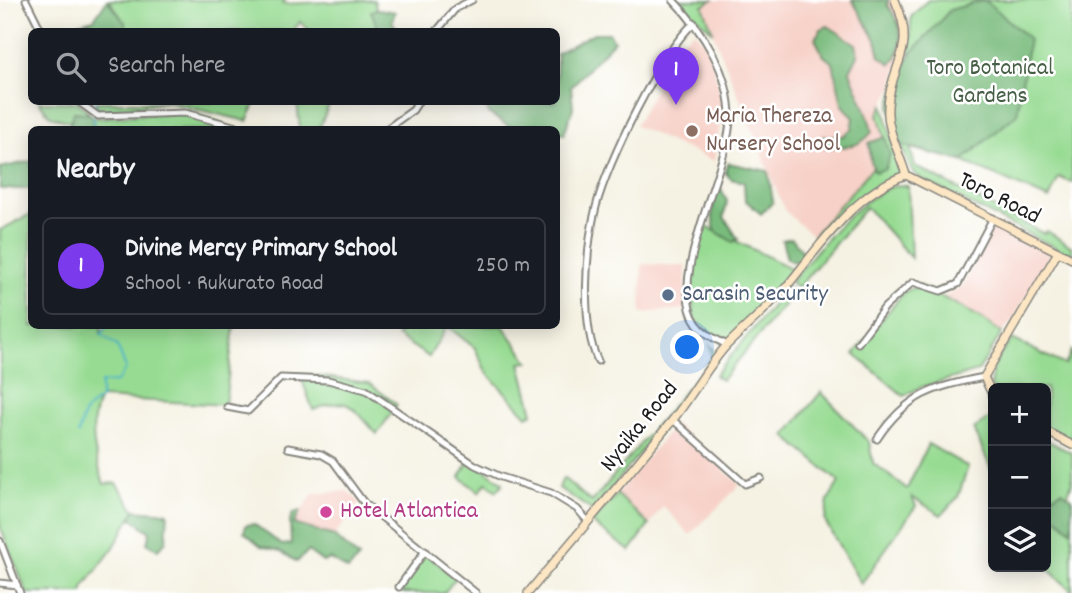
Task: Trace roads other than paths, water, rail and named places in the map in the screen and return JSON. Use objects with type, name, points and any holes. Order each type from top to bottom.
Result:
[{"type":"street","points":[[26,0],[40,28]]},
{"type":"street","points":[[439,28],[456,8],[472,0]]},
{"type":"street","points":[[673,0],[709,44],[729,104],[730,119],[725,149],[693,255],[690,309],[704,332],[727,345]]},
{"type":"street","points":[[895,0],[902,15],[905,39],[888,115],[906,176]]},
{"type":"street","points":[[597,361],[589,333],[588,279],[597,202],[609,170],[653,80],[676,43],[694,23]]},
{"type":"street","points":[[83,105],[98,116],[185,113],[233,126]]},
{"type":"street","points":[[391,126],[416,105]]},
{"type":"street","name":"Toro Road","points":[[906,176],[994,217],[1072,259]]},
{"type":"street","name":"Nyaika Road","points":[[528,593],[673,420],[727,345],[752,324],[789,284],[811,253],[848,216],[886,184],[906,176]]},
{"type":"street","points":[[858,343],[885,307],[913,282],[941,291],[958,284],[994,217]]},
{"type":"street","points":[[877,439],[889,421],[916,396],[984,377],[1058,252]]},
{"type":"street","points":[[984,377],[988,385]]},
{"type":"street","points":[[228,407],[248,411],[281,378],[328,380],[366,390],[475,465],[501,477],[551,493],[577,509],[588,521]]},
{"type":"street","points":[[673,420],[745,484],[761,478]]},
{"type":"street","points":[[1051,434],[1072,445]]},
{"type":"street","points":[[288,448],[321,454],[333,461],[364,503],[476,593]]},
{"type":"street","points":[[0,541],[20,593]]},
{"type":"street","points":[[399,587],[425,551]]},
{"type":"street","points":[[0,583],[17,585]]},
{"type":"waterway","points":[[94,111],[95,105]]},
{"type":"waterway","points":[[93,126],[94,117]]},
{"type":"waterway","points":[[78,434],[85,411],[101,398],[101,383],[117,382],[126,368],[117,346],[101,334],[105,329]]},
{"type":"place","name":"Divine Mercy Primary School","points":[[676,105]]},
{"type":"place","name":"Maria Thereza Nursery School","points":[[692,131]]},
{"type":"place","name":"Sarasin Security","points":[[668,295]]},
{"type":"place","name":"Hotel Atlantica","points":[[326,512]]},
{"type":"park label","name":"Toro Botanical Gardens","points":[[990,83]]}]
